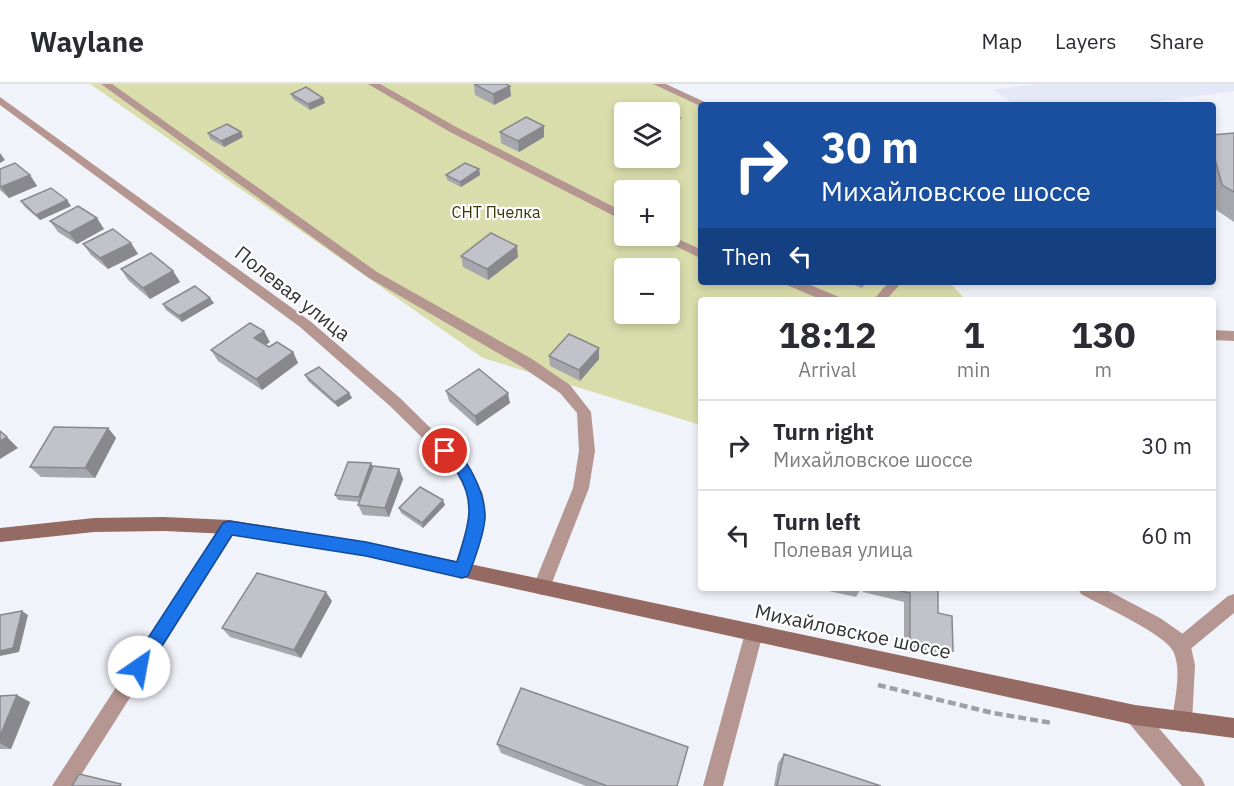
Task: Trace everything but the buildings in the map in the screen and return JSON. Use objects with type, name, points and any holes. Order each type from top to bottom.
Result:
[{"type":"main road","name":"Михайловское шоссе","points":[[0,535],[94,525],[164,524],[229,528],[366,549],[1136,715],[1234,728]]},
{"type":"street","points":[[106,84],[373,275],[527,363],[565,389],[584,412],[587,451],[581,488],[542,587]]},
{"type":"street","points":[[373,84],[454,130],[614,212]]},
{"type":"street","points":[[658,84],[699,102]]},
{"type":"street","name":"Полевая улица","points":[[0,100],[305,324],[395,402],[461,467],[475,494],[478,518],[462,571]]},
{"type":"street","points":[[680,245],[698,253]]},
{"type":"street","points":[[798,285],[827,297]]},
{"type":"street","points":[[882,297],[893,285]]},
{"type":"street","points":[[1216,335],[1234,336]]},
{"type":"street","points":[[62,786],[229,528]]},
{"type":"street","points":[[1093,591],[1166,631],[1182,645],[1186,668],[1182,722]]},
{"type":"street","points":[[1182,645],[1234,602]]},
{"type":"street","points":[[713,786],[754,633]]},
{"type":"street","points":[[1136,715],[1195,786]]},
{"type":"shaded area","points":[[1037,84],[1234,84],[1234,91],[1156,102],[1011,102],[993,90]]},
{"type":"green space","name":"СНТ Пчелка","points":[[90,84],[653,84],[698,105],[698,285],[952,285],[963,297],[698,297],[698,424],[483,358]]},
{"type":"route","points":[[139,667],[229,528],[366,549],[462,571],[478,518],[475,494],[461,467],[445,451]]}]
